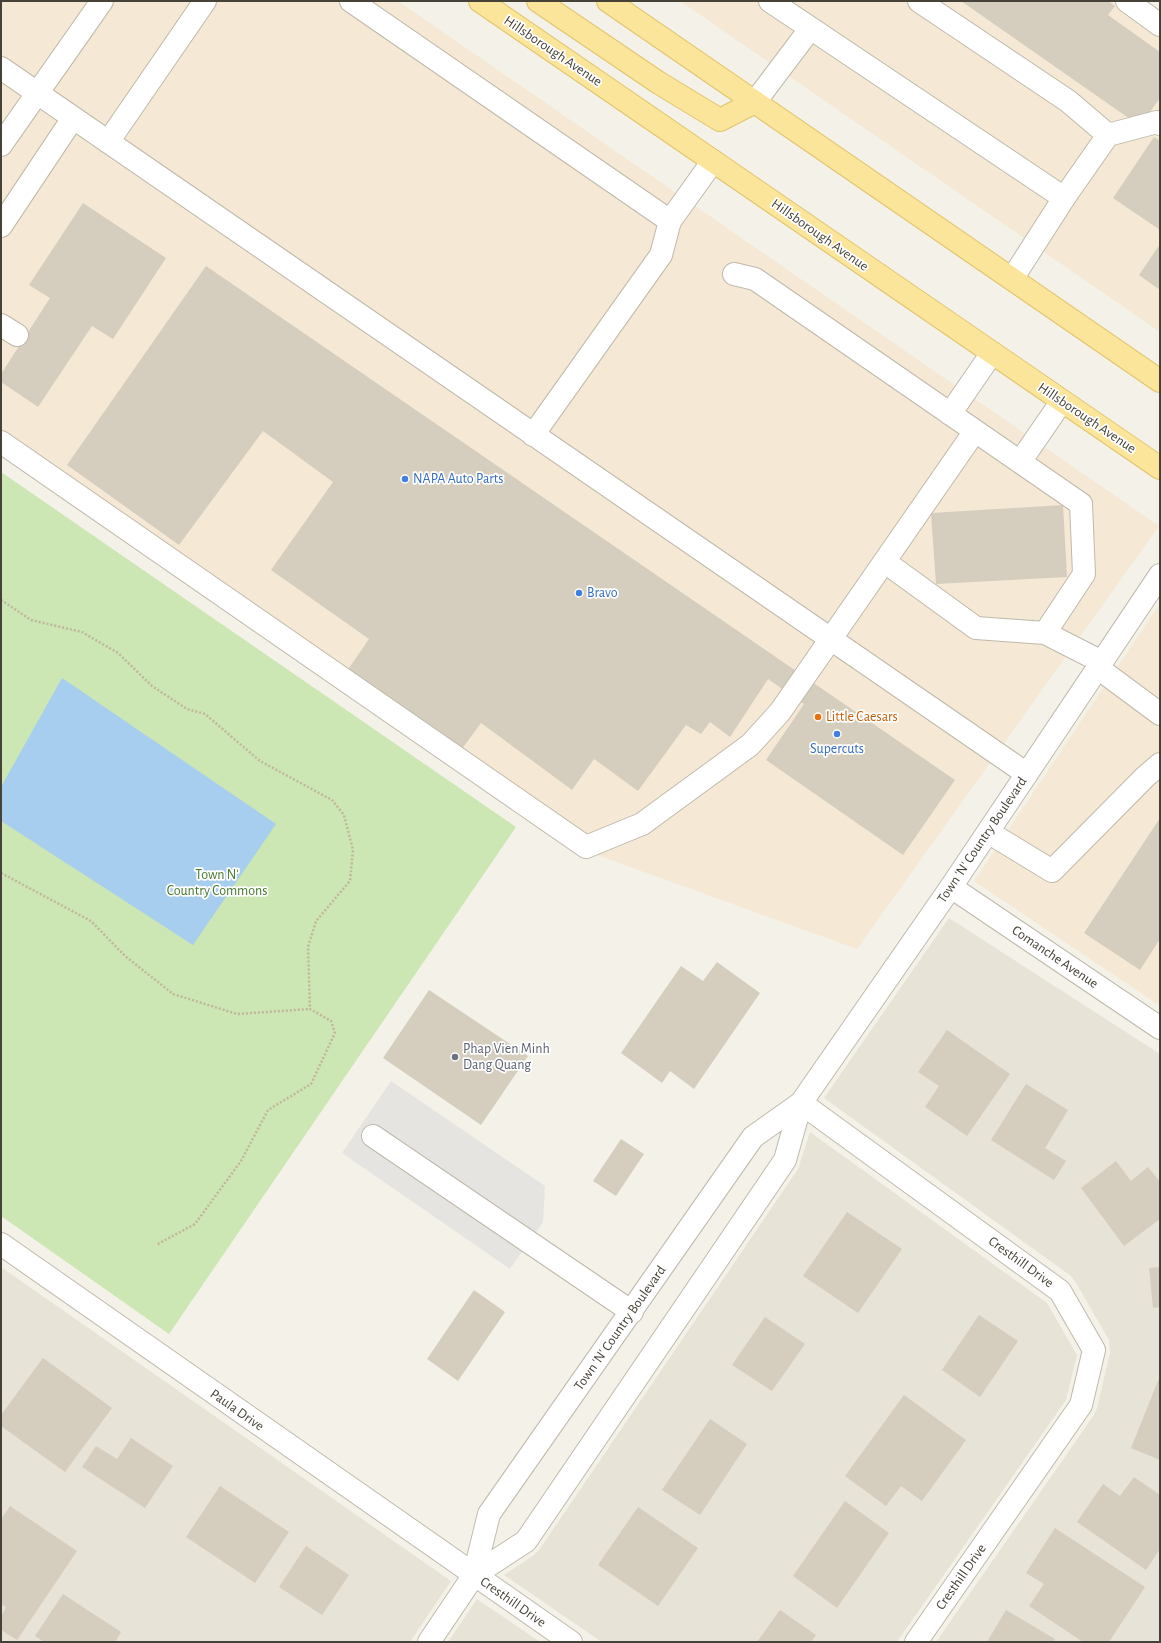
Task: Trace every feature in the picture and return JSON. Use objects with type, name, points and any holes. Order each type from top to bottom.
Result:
[{"type":"main road","name":"Hillsborough Avenue","points":[[480,1],[1160,468]]},
{"type":"main road","points":[[538,1],[659,83],[720,120],[756,102]]},
{"type":"main road","points":[[608,1],[1160,381]]},
{"type":"street","points":[[1,145],[102,1]]},
{"type":"street","points":[[108,142],[205,1]]},
{"type":"street","points":[[351,1],[670,221]]},
{"type":"street","points":[[770,1],[1064,198]]},
{"type":"street","points":[[919,1],[1068,101],[1108,135]]},
{"type":"street","points":[[1127,1],[1160,25]]},
{"type":"street","points":[[756,102],[810,29]]},
{"type":"street","points":[[1,68],[1027,774]]},
{"type":"street","points":[[1,226],[73,118]]},
{"type":"street","points":[[1012,279],[1064,198],[1108,135],[1159,122]]},
{"type":"street","points":[[533,435],[661,255],[670,221],[713,161]]},
{"type":"street","points":[[734,274],[755,279],[1081,504],[1084,574],[1045,633]]},
{"type":"street","points":[[950,414],[992,353]]},
{"type":"street","points":[[1020,462],[1062,401]]},
{"type":"street","points":[[1,442],[586,847],[642,824],[750,745],[780,712],[975,431]]},
{"type":"street","points":[[885,562],[976,628],[1045,633],[1100,665],[1160,714]]},
{"type":"street","name":"Town 'N' Country Boulevard","points":[[474,1575],[526,1541],[785,1160],[801,1103],[951,887],[1160,575]]},
{"type":"street","points":[[988,832],[1052,871],[1145,777],[1160,764]]},
{"type":"street","name":"Comanche Avenue","points":[[951,887],[1160,1028]]},
{"type":"street","name":"Town 'N' Country Boulevard","points":[[429,1642],[474,1575],[489,1514],[632,1312],[753,1137],[801,1103]]},
{"type":"street","name":"Cresthill Drive","points":[[801,1103],[1060,1291],[1094,1350],[1081,1405],[916,1642]]},
{"type":"street","points":[[373,1136],[632,1312]]},
{"type":"street","name":"Paula Drive","points":[[1,1244],[474,1575]]},
{"type":"street","name":"Cresthill Drive","points":[[474,1575],[571,1642]]},
{"type":"path","points":[[1,600],[31,620],[82,632],[118,653],[152,686],[187,709],[205,714],[260,761],[332,800],[344,815],[352,850],[350,881],[316,920],[308,947],[310,1009]]},
{"type":"path","points":[[1,873],[91,921],[125,956],[173,994],[237,1014],[310,1009],[331,1022],[335,1033],[311,1084],[268,1110],[241,1161],[195,1224],[156,1246]]},
{"type":"shaded area","points":[[1,1],[398,1],[1159,526],[857,949],[583,850],[1,454]]},
{"type":"shaded area","points":[[680,1],[1147,1],[1160,10],[1160,332]]},
{"type":"shaded area","points":[[1160,603],[1160,1006],[974,881]]},
{"type":"shaded area","points":[[949,918],[1160,1054],[1160,1642],[936,1642],[1094,1415],[1110,1353],[1109,1340],[1071,1276],[824,1098]]},
{"type":"shaded area","points":[[391,1081],[545,1186],[543,1222],[510,1269],[342,1153]]},
{"type":"shaded area","points":[[810,1132],[1047,1303],[1077,1355],[1066,1400],[897,1642],[602,1642],[504,1575],[539,1550],[798,1169]]},
{"type":"shaded area","points":[[1,1267],[451,1581],[410,1642],[1,1642]]},
{"type":"shaded area","points":[[477,1599],[540,1642],[448,1642]]},
{"type":"green space","name":"Town N' Country Commons","points":[[1,472],[516,827],[169,1334],[1,1216]]},
{"type":"water","points":[[62,678],[276,824],[193,945],[1,821],[1,787]]},
{"type":"building","points":[[961,1],[1108,1],[1115,6],[1108,15],[1160,52],[1160,98],[1140,126]]},
{"type":"building","points":[[1154,137],[1160,141],[1160,230],[1113,198]]},
{"type":"building","points":[[83,203],[166,258],[113,339],[92,326],[38,407],[1,382],[1,374],[50,298],[29,285]]},
{"type":"building","points":[[1160,244],[1160,290],[1139,275]]},
{"type":"building","points":[[206,266],[955,780],[903,855],[766,760],[804,704],[768,679],[730,737],[710,722],[701,734],[686,725],[638,791],[594,759],[572,790],[481,723],[459,753],[347,671],[369,639],[271,570],[333,482],[263,431],[179,545],[67,465]]},
{"type":"building","points":[[1063,505],[1067,577],[936,584],[931,513]]},
{"type":"building","points":[[1160,818],[1160,939],[1140,970],[1084,933]]},
{"type":"building","points":[[717,962],[760,993],[694,1089],[670,1071],[662,1083],[621,1053],[681,966],[703,981]]},
{"type":"building","name":"Phap Vien Minh Dang Quang","points":[[429,990],[528,1056],[481,1125],[383,1058]]},
{"type":"building","points":[[947,1030],[1010,1074],[967,1136],[925,1107],[939,1086],[918,1072]]},
{"type":"building","points":[[1026,1084],[1068,1110],[1045,1148],[1066,1161],[1054,1180],[991,1140]]},
{"type":"building","points":[[621,1139],[644,1154],[616,1196],[593,1181]]},
{"type":"building","points":[[1116,1161],[1131,1181],[1148,1167],[1160,1182],[1160,1219],[1124,1246],[1081,1188]]},
{"type":"building","points":[[847,1212],[902,1249],[858,1313],[803,1276]]},
{"type":"building","points":[[1160,1267],[1160,1307],[1153,1308],[1149,1268]]},
{"type":"building","points":[[474,1290],[505,1312],[458,1381],[427,1359]]},
{"type":"building","points":[[979,1315],[1018,1341],[980,1397],[942,1370]]},
{"type":"building","points":[[765,1317],[805,1344],[772,1391],[732,1365]]},
{"type":"building","points":[[43,1358],[112,1408],[65,1472],[1,1426],[1,1415]]},
{"type":"building","points":[[1160,1376],[1160,1460],[1131,1448]]},
{"type":"building","points":[[904,1395],[966,1440],[922,1501],[901,1486],[886,1506],[845,1476]]},
{"type":"building","points":[[710,1419],[747,1444],[700,1515],[662,1490]]},
{"type":"building","points":[[131,1438],[173,1466],[145,1508],[82,1467],[96,1446],[117,1459]]},
{"type":"building","points":[[1134,1477],[1160,1495],[1160,1549],[1146,1570],[1077,1522],[1103,1484],[1120,1496]]},
{"type":"building","points":[[220,1486],[289,1532],[255,1583],[186,1537]]},
{"type":"building","points":[[845,1501],[889,1533],[837,1608],[793,1576]]},
{"type":"building","points":[[10,1506],[77,1551],[17,1640],[1,1630],[1,1616],[6,1607],[1,1604],[1,1519]]},
{"type":"building","points":[[638,1507],[698,1548],[658,1606],[598,1565]]},
{"type":"building","points":[[1055,1528],[1145,1587],[1109,1642],[1083,1642],[1029,1606],[1044,1584],[1026,1573]]},
{"type":"building","points":[[306,1546],[349,1575],[322,1615],[279,1587]]},
{"type":"building","points":[[63,1594],[121,1632],[115,1642],[44,1642],[35,1636]]},
{"type":"building","points":[[780,1610],[816,1635],[811,1642],[757,1642]]},
{"type":"building","points":[[1006,1610],[1055,1639],[1054,1642],[987,1642]]},
{"type":"place","name":"NAPA Auto Parts","points":[[405,479]]},
{"type":"place","name":"Bravo","points":[[579,593]]},
{"type":"place","name":"Little Caesars","points":[[818,717]]},
{"type":"place","name":"Supercuts","points":[[837,734]]},
{"type":"place","name":"Phap Vien Minh Dang Quang","points":[[455,1057]]}]
